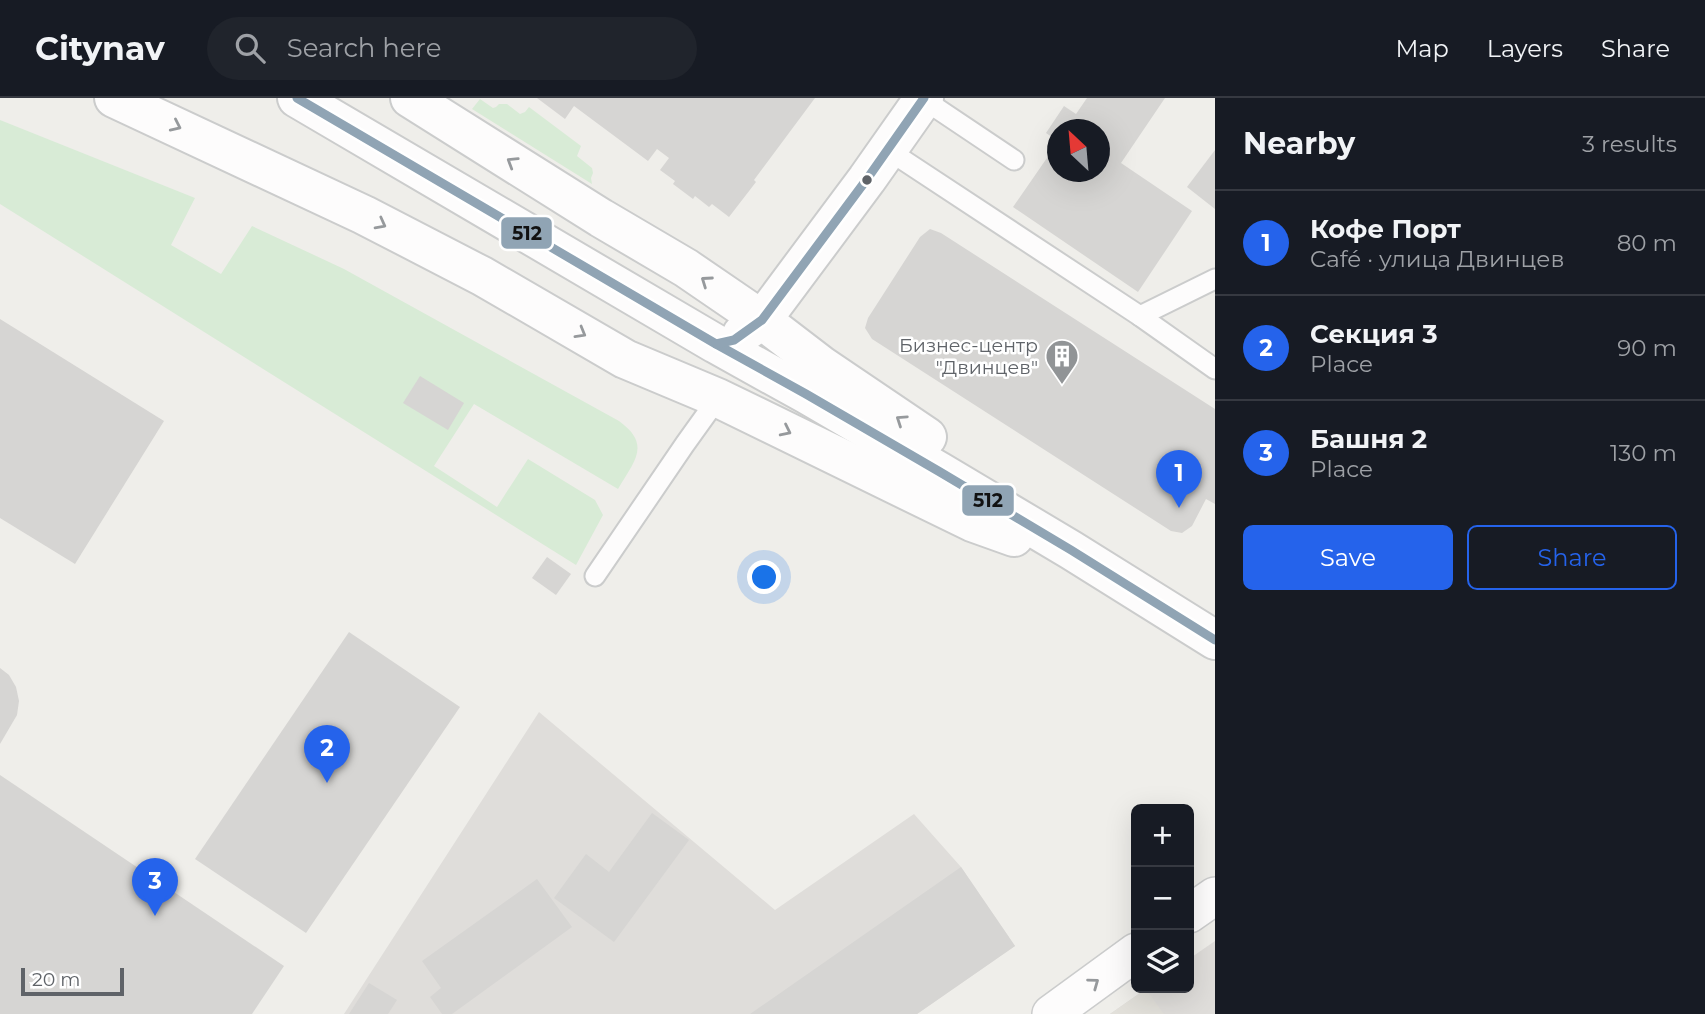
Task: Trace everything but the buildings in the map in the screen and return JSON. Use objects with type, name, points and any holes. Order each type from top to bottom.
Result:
[{"type":"street","points":[[114,98],[364,215],[482,276],[625,359],[718,398],[972,522],[1023,540],[1071,550]]},
{"type":"street","points":[[297,98],[1071,550],[1215,640]]},
{"type":"street","points":[[410,98],[601,218],[687,268],[822,366],[1017,497],[1049,524],[1071,550]]},
{"type":"street","points":[[716,344],[733,340],[762,320],[924,99]]},
{"type":"street","points":[[1194,911],[1215,895]]},
{"type":"street","points":[[1051,1014],[1131,956]]},
{"type":"lane","points":[[924,99],[1014,160]]},
{"type":"lane","points":[[888,150],[1140,316],[1215,369]]},
{"type":"lane","points":[[1140,316],[1215,279]]},
{"type":"lane","points":[[595,576],[718,398]]},
{"type":"shaded area","points":[[539,712],[775,910],[914,814],[961,867],[1015,946],[917,1014],[344,1014]]},
{"type":"shaded area","points":[[1215,941],[1215,1014],[1110,1014],[1140,993],[1194,993],[1194,956]]},
{"type":"shaded area","points":[[1140,993],[1149,993],[1164,1014],[1110,1014]]},
{"type":"green space","points":[[480,99],[493,108],[499,104],[507,104],[520,114],[529,107],[581,146],[577,156],[592,168],[592,184],[472,109]]},
{"type":"green space","points":[[0,120],[195,198],[171,245],[221,274],[252,226],[344,269],[619,421],[635,438],[637,454],[618,489],[474,404],[434,466],[497,507],[528,459],[595,500],[603,515],[576,565],[0,204]]},
{"type":"transit line","name":"512","points":[[297,98],[940,472],[1215,640]]},
{"type":"transit line","name":"512","points":[[716,344],[734,340],[762,320],[924,98]]},
{"type":"place","name":"Бизнес-центр \"Двинцев\"","points":[[1062,386]]},
{"type":"place","name":"Кофе Порт","points":[[1179,508]]},
{"type":"place","name":"Секция 3","points":[[327,783]]},
{"type":"place","name":"Башня 2","points":[[155,916]]}]
